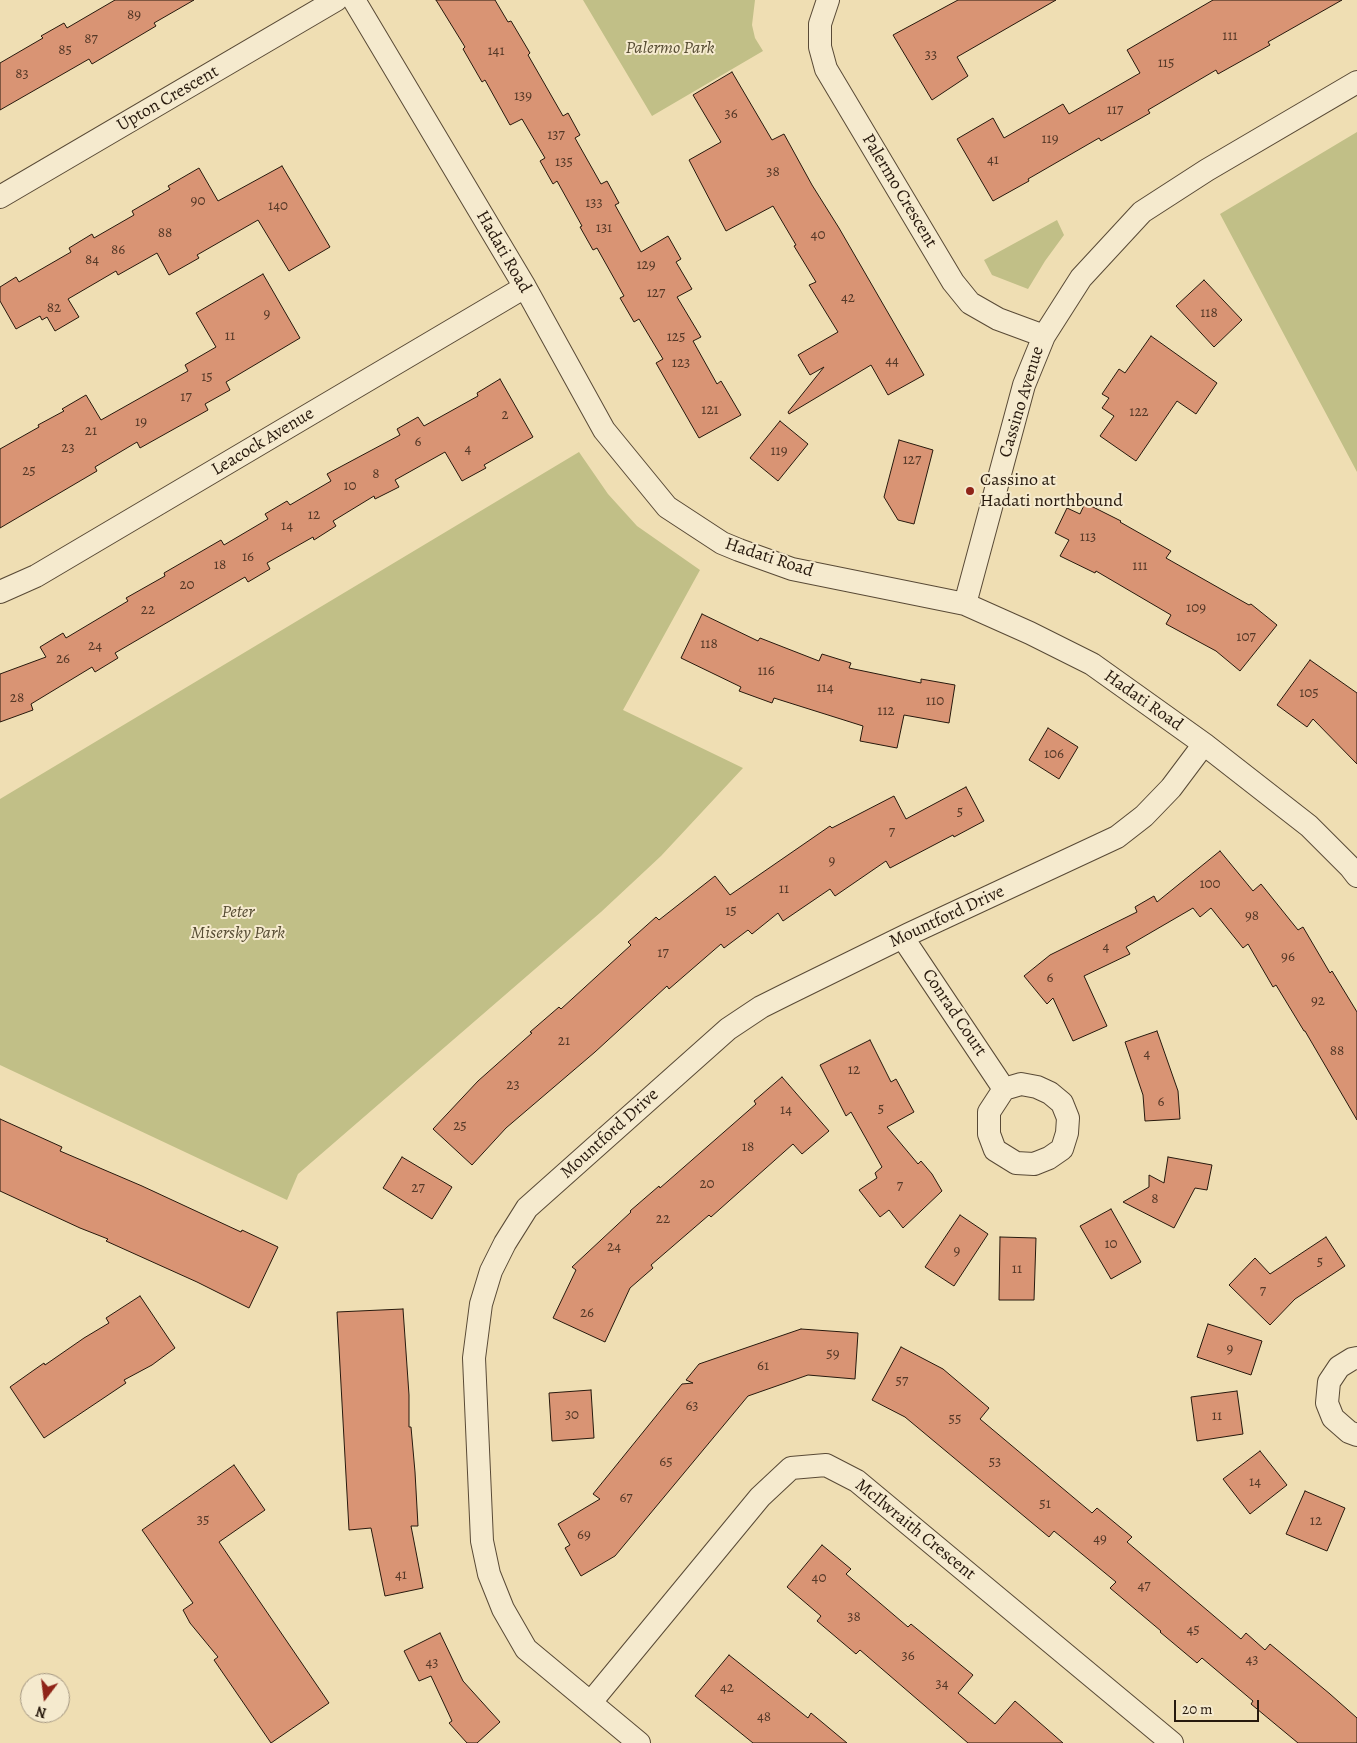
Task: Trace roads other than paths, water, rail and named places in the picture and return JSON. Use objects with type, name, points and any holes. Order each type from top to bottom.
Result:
[{"type":"street","name":"Upton Crescent","points":[[0,197],[336,0]]},
{"type":"street","name":"Hadati Road","points":[[354,0],[525,287],[604,430],[667,507],[722,543],[792,569],[965,604],[1030,633],[1092,664],[1204,744],[1310,826],[1357,876]]},
{"type":"street","name":"Palermo Crescent","points":[[828,0],[820,24],[820,47],[826,69],[953,282],[970,303],[998,319],[1044,336]]},
{"type":"street","name":"Cassino Avenue","points":[[965,604],[1024,385],[1044,336],[1081,278],[1142,212],[1207,170],[1357,82]]},
{"type":"street","name":"Leacock Avenue","points":[[0,592],[36,576],[525,287]]},
{"type":"street","name":"Mountford Drive","points":[[640,1743],[526,1649],[503,1609],[488,1574],[482,1541],[474,1358],[481,1304],[491,1271],[504,1243],[526,1208],[728,1029],[761,1007],[1117,837],[1144,816],[1171,788],[1204,744]]},
{"type":"street","name":"Conrad Court","points":[[903,938],[1004,1089]]},
{"type":"street","points":[[1357,1358],[1339,1366],[1329,1382],[1326,1403],[1333,1418],[1349,1432],[1357,1435]]},
{"type":"street","name":"McIlwraith Crescent","points":[[591,1702],[760,1497],[791,1468],[826,1465],[857,1481],[1172,1743]]},
{"type":"place","name":"Cassino at Hadati northbound","points":[[970,491]]},
{"type":"park label","name":"Palermo Park","points":[[670,49]]},
{"type":"park label","name":"Peter Misersky Park","points":[[238,923]]}]
